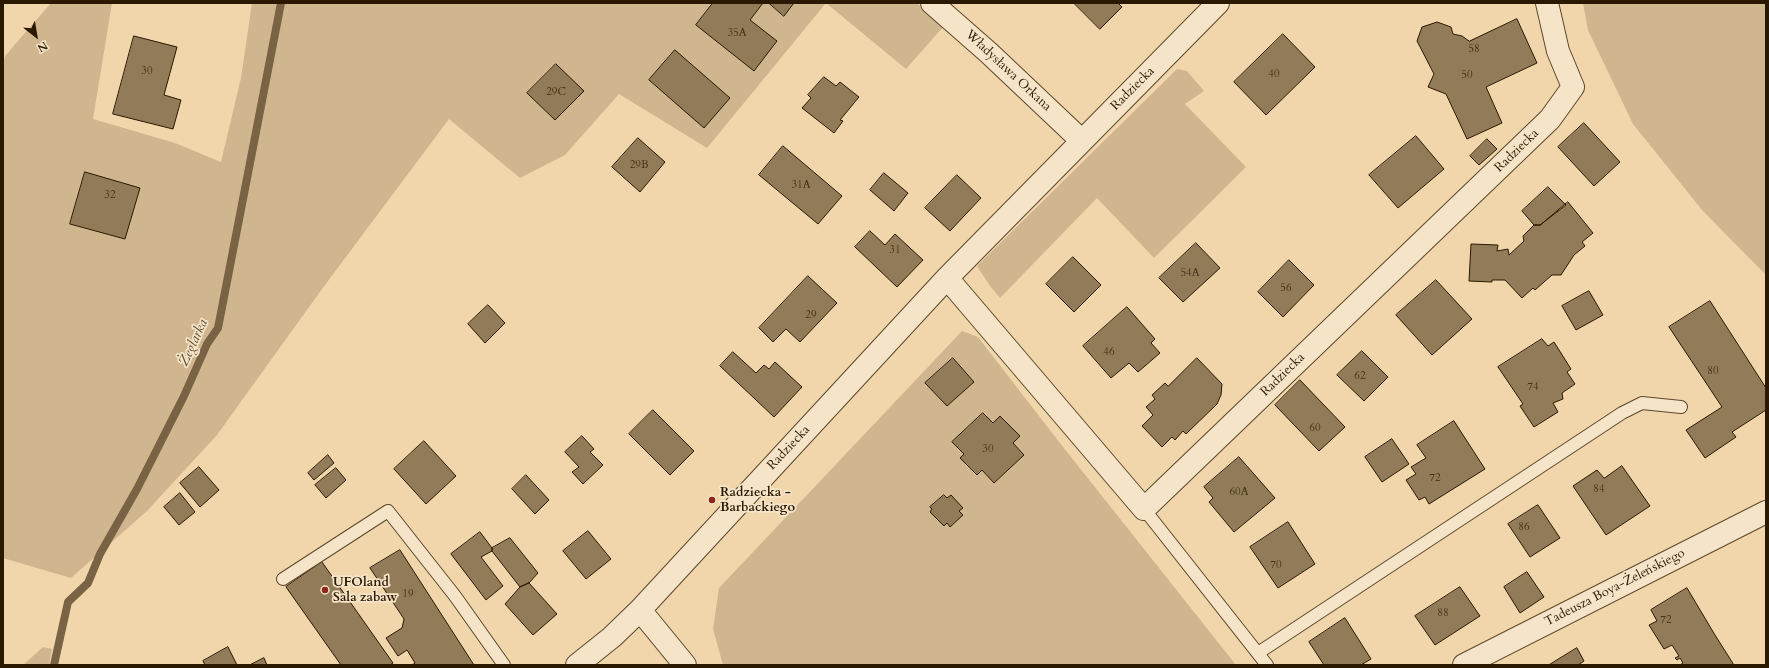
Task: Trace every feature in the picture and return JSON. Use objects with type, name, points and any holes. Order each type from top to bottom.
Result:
[{"type":"street","name":"Władysława Orkana","points":[[932,3],[989,53],[1082,140]]},
{"type":"street","name":"Radziecka","points":[[577,665],[612,637],[640,610],[947,278],[1218,3]]},
{"type":"street","name":"Radziecka","points":[[1144,509],[1550,119],[1572,87],[1558,51],[1547,3]]},
{"type":"street","points":[[947,278],[1144,509]]},
{"type":"street","name":"Tadeusza Boya-Żeleńskiego","points":[[1464,665],[1766,512]]},
{"type":"street","points":[[640,610],[685,665]]},
{"type":"lane","points":[[1258,653],[1622,413],[1642,403],[1680,407]]},
{"type":"lane","points":[[1144,509],[1267,665]]},
{"type":"lane","points":[[284,579],[388,511],[455,596],[504,665]]},
{"type":"shaded area","points":[[51,3],[112,3],[93,119],[175,143],[221,162],[241,78],[252,3],[826,3],[707,148],[619,94],[565,155],[520,178],[449,119],[322,289],[217,435],[147,511],[71,578],[3,558],[3,66],[5,56]]},
{"type":"shaded area","points":[[826,3],[917,3],[943,27],[906,69]]},
{"type":"shaded area","points":[[1583,3],[1766,3],[1766,275],[1702,210],[1633,124],[1588,30]]},
{"type":"shaded area","points":[[1177,69],[1187,71],[1204,91],[1185,104],[1246,167],[1154,258],[1097,198],[1000,298],[977,266]]},
{"type":"shaded area","points":[[962,331],[978,337],[1236,665],[723,665],[713,629],[719,588]],"holes":[[[953,358],[974,382],[947,406],[926,383]],[[983,413],[993,423],[1001,416],[1020,436],[1013,443],[1024,455],[994,483],[982,470],[976,475],[960,458],[964,454],[953,442]],[[944,495],[963,508],[959,511],[963,515],[950,526],[947,523],[944,526],[931,512],[932,509],[930,507]]]},
{"type":"shaded area","points":[[43,647],[52,649],[49,665],[23,665]]},
{"type":"building","points":[[713,3],[763,3],[750,20],[777,41],[754,71],[696,25]]},
{"type":"building","points":[[769,3],[794,3],[784,16]]},
{"type":"building","points":[[1074,3],[1118,3],[1122,7],[1100,29]]},
{"type":"building","points":[[1517,19],[1537,63],[1486,87],[1502,123],[1467,139],[1446,94],[1428,87],[1434,74],[1417,41],[1422,27],[1437,22],[1451,27],[1453,34],[1462,36],[1469,41]]},
{"type":"building","points":[[1283,34],[1315,67],[1266,115],[1234,82]]},
{"type":"building","points":[[134,36],[177,47],[164,95],[181,100],[173,129],[113,114]]},
{"type":"building","points":[[675,50],[730,98],[704,128],[649,80]]},
{"type":"building","points":[[556,64],[584,91],[555,120],[527,93]]},
{"type":"building","points":[[824,77],[836,86],[840,82],[859,97],[840,120],[843,121],[834,133],[802,108],[811,98],[808,95]]},
{"type":"building","points":[[1584,123],[1620,162],[1594,186],[1558,147]]},
{"type":"building","points":[[1416,136],[1444,169],[1398,208],[1369,175]]},
{"type":"building","points":[[638,138],[665,162],[640,192],[612,167]]},
{"type":"building","points":[[1487,139],[1497,149],[1479,165],[1470,156]]},
{"type":"building","points":[[783,146],[842,196],[818,224],[759,175]]},
{"type":"building","points":[[85,172],[140,188],[125,239],[70,224]]},
{"type":"building","points":[[884,173],[908,193],[894,211],[870,190]]},
{"type":"building","points":[[957,175],[981,198],[950,231],[925,208]]},
{"type":"building","points":[[1548,187],[1566,205],[1540,225],[1534,225],[1522,211]]},
{"type":"building","points":[[1568,202],[1593,233],[1582,242],[1585,246],[1574,255],[1561,275],[1552,275],[1535,290],[1533,288],[1522,298],[1505,280],[1492,280],[1492,282],[1469,281],[1471,244],[1498,245],[1497,251],[1508,249],[1509,255],[1524,241],[1523,236],[1534,225],[1540,225]]},
{"type":"building","points":[[870,231],[885,245],[895,234],[923,260],[897,287],[855,247]]},
{"type":"building","points":[[1196,243],[1220,268],[1183,302],[1159,278]]},
{"type":"building","points":[[1073,257],[1101,285],[1074,312],[1046,284]]},
{"type":"building","points":[[1289,260],[1314,285],[1283,317],[1258,292]]},
{"type":"building","points":[[808,276],[837,303],[800,342],[786,329],[773,342],[759,328]]},
{"type":"building","points":[[1436,280],[1472,319],[1432,355],[1396,315]]},
{"type":"building","points":[[1589,291],[1603,315],[1576,330],[1562,306]]},
{"type":"building","points":[[1710,301],[1766,388],[1766,410],[1732,432],[1736,437],[1705,458],[1686,430],[1722,407],[1669,327]]},
{"type":"building","points":[[488,305],[505,323],[485,343],[468,324]]},
{"type":"building","points":[[1127,307],[1155,339],[1151,343],[1160,353],[1138,372],[1129,363],[1111,378],[1083,346]]},
{"type":"building","points":[[1542,339],[1548,346],[1554,342],[1571,369],[1567,372],[1575,384],[1562,393],[1563,399],[1553,403],[1558,412],[1534,427],[1520,406],[1523,404],[1498,367]]},
{"type":"building","points":[[1362,351],[1388,377],[1364,401],[1337,375]]},
{"type":"building","points":[[733,352],[756,373],[764,365],[769,369],[775,362],[802,387],[774,417],[720,366]]},
{"type":"building","points":[[953,358],[974,382],[947,406],[925,383]]},
{"type":"building","points":[[1197,358],[1222,384],[1221,395],[1217,404],[1186,434],[1183,431],[1175,440],[1172,437],[1162,447],[1142,426],[1153,415],[1146,407],[1155,399],[1152,395],[1165,383],[1168,386]]},
{"type":"building","points":[[1300,380],[1345,427],[1319,451],[1275,405]]},
{"type":"building","points":[[653,410],[694,451],[670,475],[629,434]]},
{"type":"building","points":[[983,413],[993,423],[1000,416],[1020,436],[1013,443],[1024,455],[994,483],[982,470],[977,475],[960,458],[964,454],[952,442]]},
{"type":"building","points":[[1454,421],[1485,469],[1429,504],[1425,497],[1419,500],[1406,480],[1416,474],[1411,467],[1426,458],[1417,445]]},
{"type":"building","points":[[582,436],[594,449],[590,452],[603,465],[583,484],[572,472],[579,467],[565,452]]},
{"type":"building","points":[[1392,439],[1409,464],[1382,482],[1365,457]]},
{"type":"building","points":[[424,441],[456,476],[426,504],[394,469]]},
{"type":"building","points":[[328,455],[334,463],[314,480],[308,473]]},
{"type":"building","points":[[1239,457],[1275,498],[1234,532],[1209,502],[1213,498],[1204,487]]},
{"type":"building","points":[[1622,466],[1650,506],[1606,535],[1573,486],[1597,470],[1604,478]]},
{"type":"building","points":[[199,467],[219,490],[200,507],[180,483]]},
{"type":"building","points":[[336,468],[346,480],[326,498],[315,485]]},
{"type":"building","points":[[526,475],[549,500],[535,514],[512,489]]},
{"type":"building","points":[[180,493],[195,512],[179,525],[164,507]]},
{"type":"building","points":[[944,495],[947,498],[951,495],[963,508],[959,511],[963,515],[950,527],[947,523],[944,526],[930,512],[932,509],[930,507]]},
{"type":"building","points":[[1538,505],[1560,538],[1530,557],[1508,524]]},
{"type":"building","points":[[1288,522],[1315,564],[1278,588],[1250,547]]},
{"type":"building","points":[[588,531],[611,559],[586,579],[563,551]]},
{"type":"building","points":[[480,532],[492,548],[492,551],[481,557],[503,586],[486,600],[451,554]]},
{"type":"building","points":[[510,538],[538,573],[529,583],[520,587],[492,551],[492,548]]},
{"type":"building","points":[[400,550],[474,665],[412,665],[415,663],[407,650],[398,656],[386,638],[402,628],[404,619],[370,568]]},
{"type":"building","points":[[322,562],[393,663],[390,665],[341,665],[286,587]]},
{"type":"building","points":[[1527,572],[1544,597],[1520,613],[1504,587]]},
{"type":"building","points":[[529,583],[557,614],[533,635],[505,604],[520,587]]},
{"type":"building","points":[[1460,587],[1480,616],[1435,645],[1415,616]]},
{"type":"building","points":[[1687,588],[1734,665],[1680,665],[1683,663],[1680,658],[1677,660],[1675,658],[1679,656],[1672,645],[1664,649],[1649,625],[1657,621],[1651,610]]},
{"type":"building","points":[[1345,618],[1371,659],[1361,665],[1324,665],[1309,642]]},
{"type":"building","points":[[228,647],[237,665],[205,665],[203,661]]},
{"type":"building","points":[[1577,648],[1584,661],[1578,665],[1549,665]]},
{"type":"building","points":[[264,658],[267,665],[250,665]]},
{"type":"waterway","name":"Żeglarka","points":[[54,665],[68,602],[88,583],[100,554],[137,489],[184,396],[207,344],[218,328],[281,3]]},
{"type":"place","name":"Radziecka - Barbackiego","points":[[712,500]]},
{"type":"place","name":"UFOland Sala zabaw","points":[[325,590]]}]
